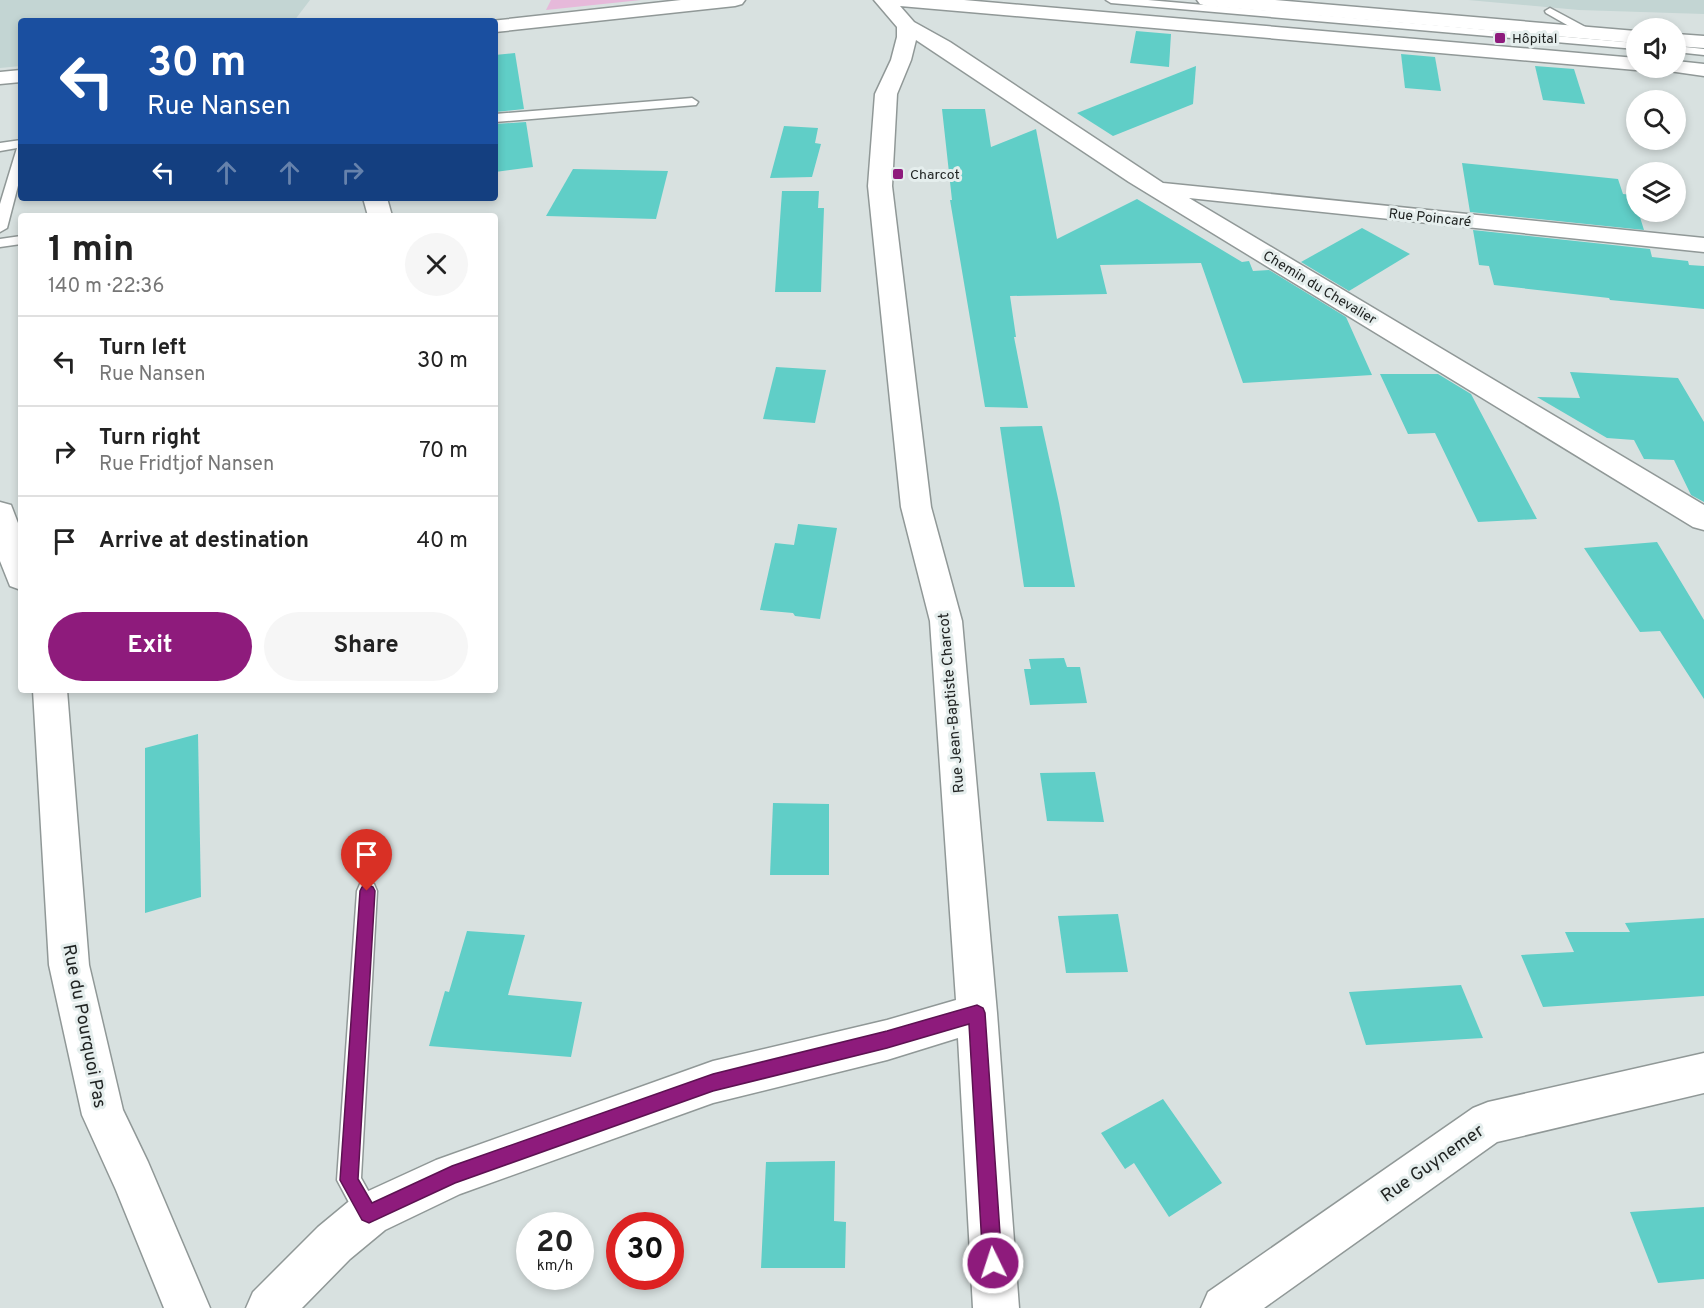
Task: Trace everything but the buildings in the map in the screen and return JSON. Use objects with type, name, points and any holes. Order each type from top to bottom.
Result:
[{"type":"street","points":[[498,26],[735,0]]},
{"type":"street","points":[[884,0],[907,26],[943,46]]},
{"type":"street","points":[[896,0],[1413,30],[1587,32],[1626,35]]},
{"type":"street","points":[[1207,0],[1626,62]]},
{"type":"street","name":"Rue Jean-Baptiste Charcot","points":[[907,26],[907,37],[898,69],[886,94],[880,186],[916,507],[946,621],[977,1013],[996,1308]]},
{"type":"street","points":[[1686,41],[1704,42]]},
{"type":"street","points":[[898,69],[943,46]]},
{"type":"street","name":"Chemin du Chevalier","points":[[943,46],[1156,188],[1704,519]]},
{"type":"street","points":[[1686,68],[1704,70]]},
{"type":"street","points":[[0,78],[18,76]]},
{"type":"street","name":"Rue Poincaré","points":[[1156,188],[1704,245]]},
{"type":"street","points":[[0,513],[18,569]]},
{"type":"street","name":"Rue du Pourquoi Pas","points":[[50,693],[69,965],[103,1115],[133,1177],[187,1308]]},
{"type":"street","points":[[269,1308],[334,1243],[369,1214],[452,1175],[713,1082],[887,1040],[977,1013]]},
{"type":"street","name":"Rue Guynemer","points":[[1224,1308],[1488,1123],[1704,1073]]},
{"type":"lane","points":[[1110,0],[1413,30],[1626,45]]},
{"type":"lane","points":[[1550,11],[1587,32]]},
{"type":"lane","points":[[1686,50],[1704,52]]},
{"type":"lane","points":[[498,118],[692,102]]},
{"type":"lane","points":[[0,147],[18,144]]},
{"type":"lane","points":[[0,228],[18,162]]},
{"type":"lane","points":[[0,243],[18,240]]},
{"type":"lane","points":[[367,891],[349,1180],[369,1214]]},
{"type":"shaded area","points":[[0,0],[310,0],[296,18],[18,18],[18,66],[0,68]]},
{"type":"shaded area","points":[[551,0],[641,0],[546,10]]},
{"type":"shaded area","points":[[1468,0],[1704,0],[1704,14],[1579,10]]},
{"type":"place","name":"Hôpital","points":[[1500,38]]},
{"type":"place","name":"Charcot","points":[[898,174]]},
{"type":"route","points":[[367,891],[349,1180],[369,1214],[452,1175],[713,1082],[887,1040],[977,1013],[993,1263]]}]
